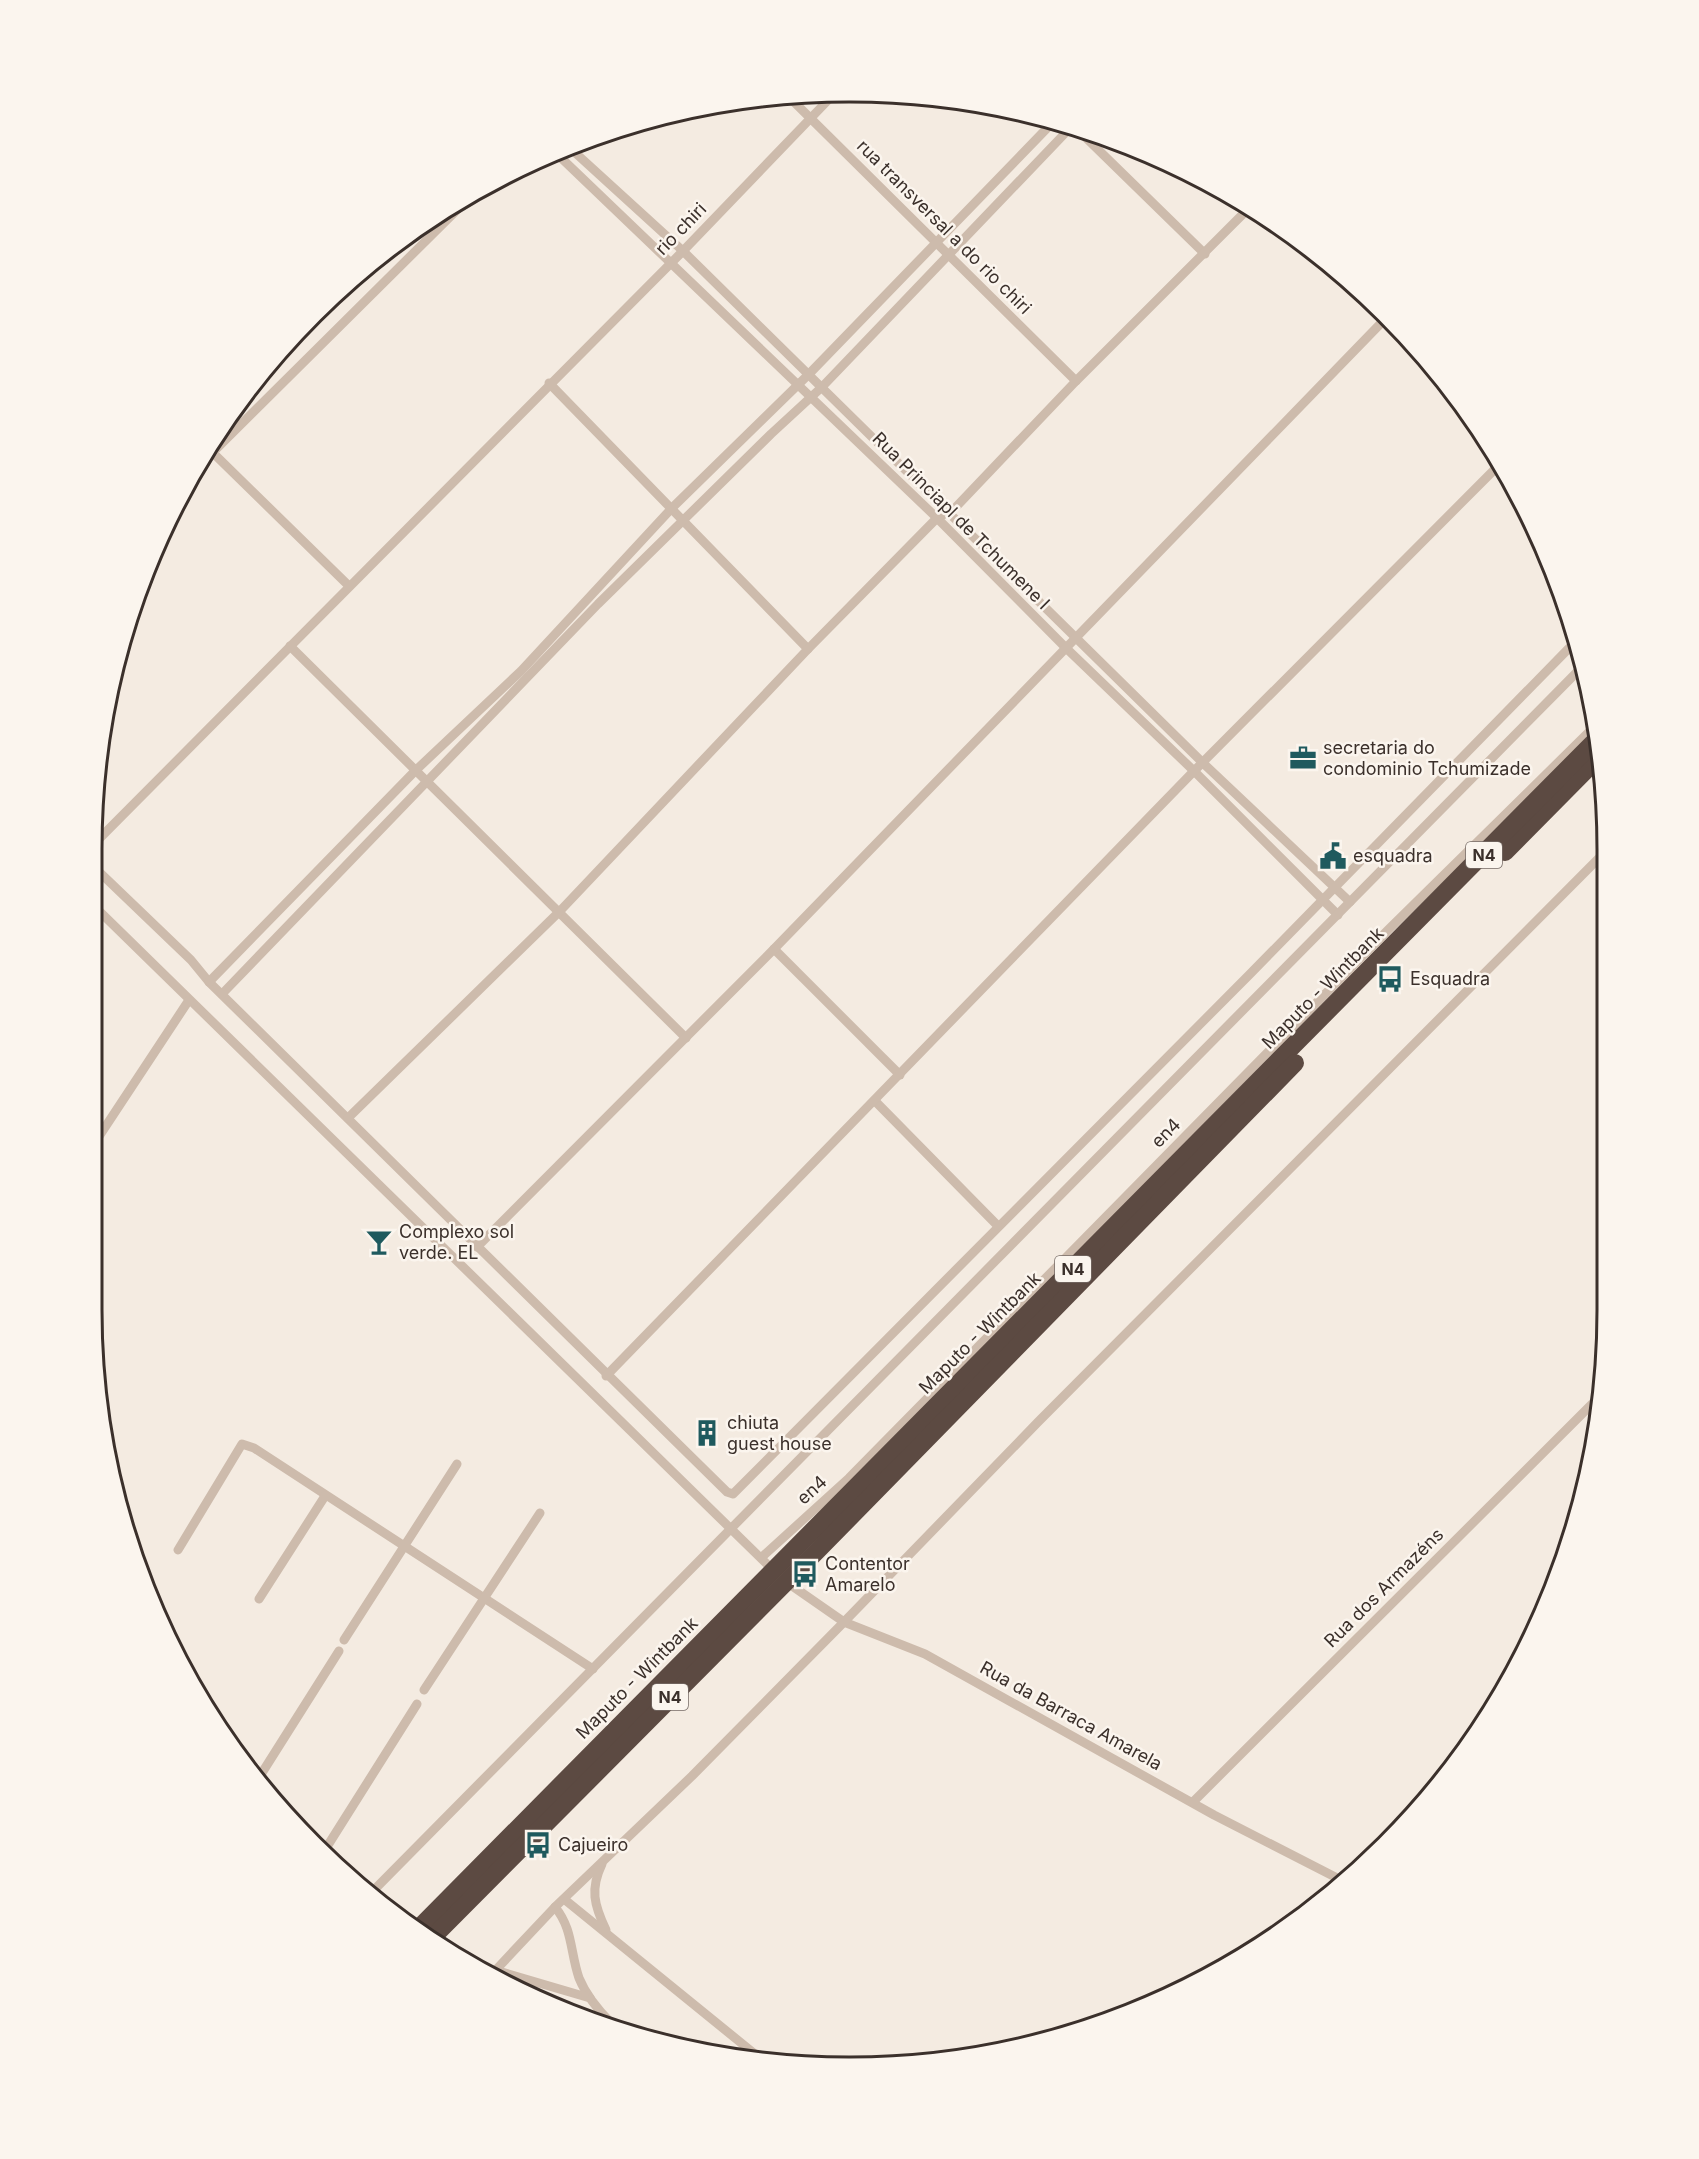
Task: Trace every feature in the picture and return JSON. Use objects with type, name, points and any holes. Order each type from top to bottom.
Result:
[{"type":"highway","name":"Maputo - Wintbank","points":[[423,1924],[1590,746]]},
{"type":"highway","name":"Maputo - Wintbank","points":[[437,1933],[774,1570],[1592,764]]},
{"type":"street","name":"rio chiri","points":[[103,835],[682,251],[825,103]]},
{"type":"street","name":"rua transversal a do rio chiri","points":[[797,104],[1076,381]]},
{"type":"street","points":[[209,982],[415,771],[520,671],[672,508],[809,374],[1047,128]]},
{"type":"street","points":[[222,994],[598,604],[822,387],[1065,134]]},
{"type":"street","points":[[1090,142],[1204,254]]},
{"type":"street","name":"Rua Princiapl de Tchumene I","points":[[577,154],[682,251],[1203,763],[1336,886],[1350,902]]},
{"type":"street","name":"Rua Princiapl de Tchumene I","points":[[563,159],[937,518],[1338,915]]},
{"type":"street","points":[[348,1118],[560,911],[937,518],[954,509],[1076,381],[1243,214]]},
{"type":"street","points":[[229,432],[445,221]]},
{"type":"street","points":[[477,1246],[774,949],[1381,324]]},
{"type":"street","points":[[549,383],[808,650]]},
{"type":"street","points":[[215,456],[349,586]]},
{"type":"street","points":[[606,1376],[1194,771],[1494,470]]},
{"type":"street","points":[[290,646],[686,1038]]},
{"type":"street","points":[[102,875],[191,960],[209,982],[606,1376],[727,1492],[732,1494],[1569,648]]},
{"type":"street","points":[[376,1888],[1576,673]]},
{"type":"street","name":"en4","points":[[774,1570],[849,1478],[1403,914],[1588,733]]},
{"type":"street","points":[[497,1968],[555,1907],[692,1776],[1038,1422],[1597,860]]},
{"type":"street","name":"Rua da Barraca Amarela","points":[[102,914],[774,1570],[844,1622],[925,1654],[1193,1802],[1336,1877]]},
{"type":"street","points":[[774,949],[900,1075]]},
{"type":"street","points":[[102,1132],[189,1000]]},
{"type":"street","points":[[875,1101],[997,1225]]},
{"type":"street","name":"Rua dos Armazéns","points":[[1193,1802],[1591,1405]]},
{"type":"street","points":[[178,1550],[242,1444],[254,1448],[325,1496],[484,1596],[593,1670]]},
{"type":"street","points":[[344,1640],[458,1464]]},
{"type":"street","points":[[259,1599],[325,1496]]},
{"type":"street","points":[[424,1690],[540,1513]]},
{"type":"street","points":[[262,1772],[339,1651]]},
{"type":"street","points":[[328,1845],[417,1704]]},
{"type":"street","points":[[604,1859],[593,1884],[600,1916],[607,1931]]},
{"type":"street","points":[[564,1899],[607,1931],[751,2051]]},
{"type":"street","points":[[555,1907],[566,1921],[579,1978],[590,1998],[605,2015]]},
{"type":"street","points":[[515,1978],[590,1998]]},
{"type":"place","name":"secretaria do condominio Tchumizade","points":[[1303,758]]},
{"type":"place","name":"esquadra","points":[[1333,856]]},
{"type":"place","name":"Esquadra","points":[[1390,979]]},
{"type":"place","name":"Complexo sol verde. EL","points":[[379,1242]]},
{"type":"place","name":"chiuta guest house","points":[[707,1433]]},
{"type":"place","name":"Contentor Amarelo","points":[[805,1574]]},
{"type":"place","name":"Cajueiro","points":[[538,1845]]}]
